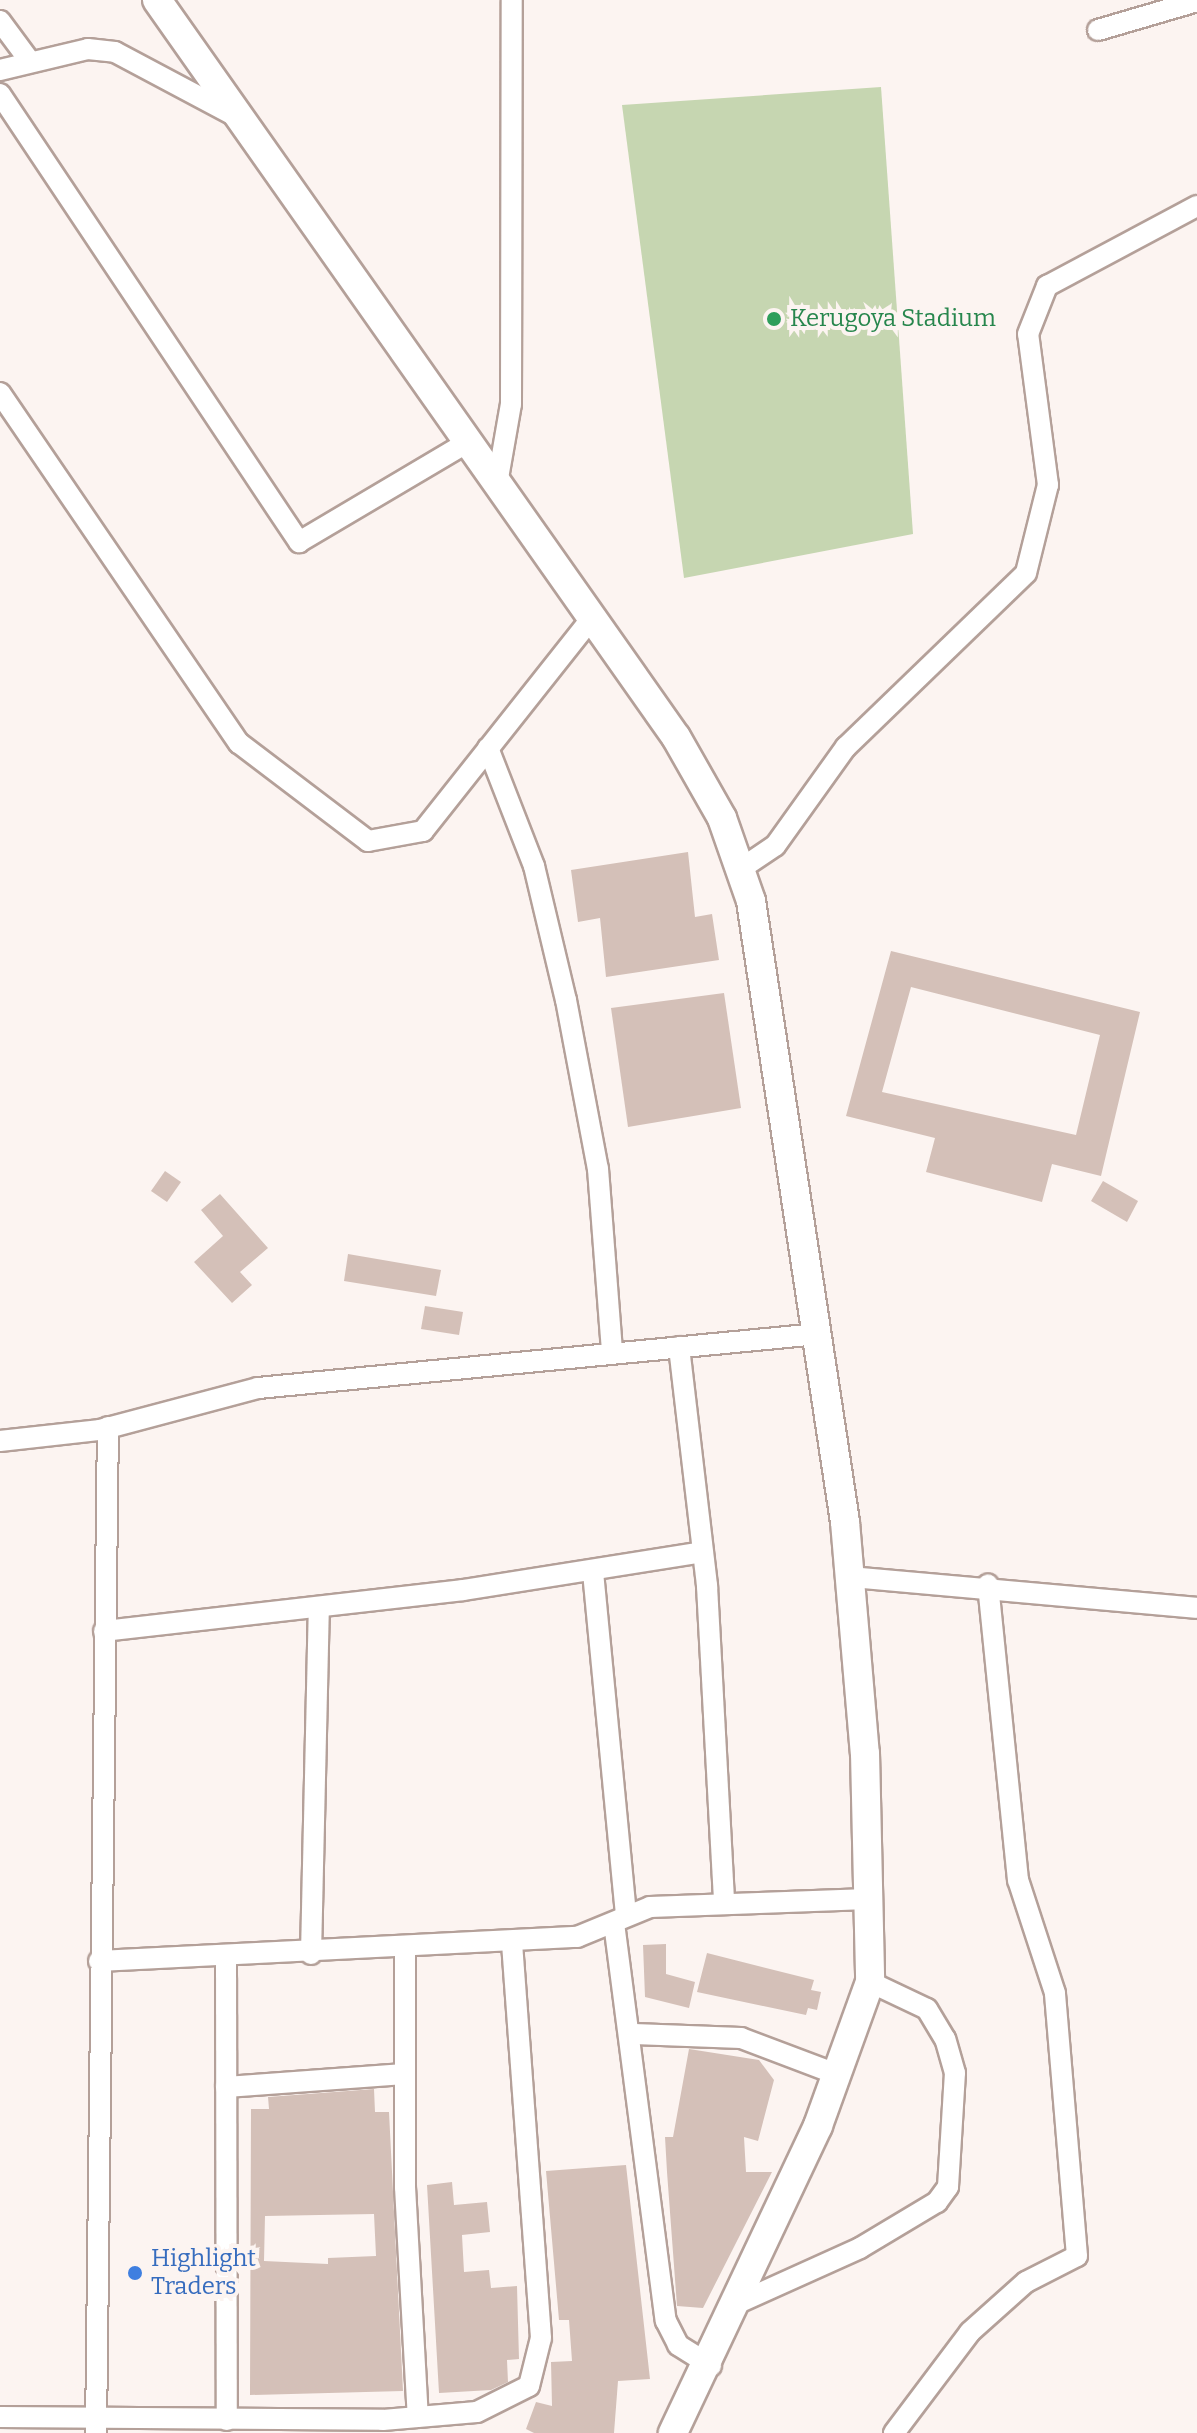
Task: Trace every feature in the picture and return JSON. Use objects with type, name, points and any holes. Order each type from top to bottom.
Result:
[{"type":"main road","points":[[157,0],[470,441],[697,769],[742,868],[769,993],[851,1577],[870,1982],[839,2075],[711,2366],[673,2433]]},
{"type":"street","points":[[497,484],[511,404],[512,0]]},
{"type":"street","points":[[1098,30],[1197,1]]},
{"type":"street","points":[[0,21],[29,60]]},
{"type":"street","points":[[0,70],[29,60],[115,52],[239,118]]},
{"type":"street","points":[[0,94],[299,542],[470,441]]},
{"type":"street","points":[[742,868],[775,846],[846,747],[1026,573],[1048,485],[1028,334],[1047,286],[1197,206]]},
{"type":"street","points":[[0,393],[231,733],[314,805],[368,841],[408,839],[423,831],[592,618]]},
{"type":"street","points":[[488,748],[534,866],[566,1000],[598,1169],[612,1353]]},
{"type":"street","points":[[0,1441],[108,1427],[258,1388],[818,1334]]},
{"type":"street","points":[[679,1347],[702,1552],[724,1900]]},
{"type":"street","points":[[96,2427],[99,1961],[108,1427]]},
{"type":"street","points":[[104,1631],[319,1608],[593,1572],[702,1552]]},
{"type":"street","points":[[593,1572],[620,1918],[666,2321],[678,2345],[711,2366]]},
{"type":"street","points":[[851,1577],[988,1585],[1197,1608]]},
{"type":"street","points":[[894,2433],[970,2332],[1026,2282],[1077,2256],[1055,1993],[1018,1880],[988,1585]]},
{"type":"street","points":[[311,1954],[319,1608]]},
{"type":"street","points":[[99,1961],[311,1954],[577,1937],[620,1918],[724,1900],[868,1899]]},
{"type":"street","points":[[0,2417],[96,2427],[227,2420],[326,2426],[477,2412],[515,2399],[541,2355],[512,1941]]},
{"type":"street","points":[[405,1949],[405,2074],[418,2417]]},
{"type":"street","points":[[226,1958],[227,2420]]},
{"type":"street","points":[[736,2304],[860,2248],[937,2202],[948,2187],[955,2073],[945,2039],[927,2009],[870,1982]]},
{"type":"street","points":[[634,2034],[741,2038],[839,2075]]},
{"type":"street","points":[[226,2087],[405,2074]]},
{"type":"green space","name":"Kerugoya Stadium","points":[[881,87],[913,534],[684,578],[622,105]]},
{"type":"building","points":[[688,852],[695,917],[712,914],[719,960],[606,977],[600,918],[578,922],[571,870]]},
{"type":"building","points":[[891,951],[1140,1012],[1101,1176],[1052,1164],[1042,1202],[926,1172],[935,1138],[846,1116]],"holes":[[[911,987],[1100,1035],[1076,1135],[882,1092]]]},
{"type":"building","points":[[724,993],[741,1108],[628,1127],[611,1008]]},
{"type":"building","points":[[165,1171],[181,1182],[167,1202],[151,1191]]},
{"type":"building","points":[[1103,1181],[1138,1201],[1127,1222],[1091,1201]]},
{"type":"building","points":[[220,1194],[268,1248],[240,1272],[252,1285],[232,1303],[194,1262],[223,1236],[201,1210]]},
{"type":"building","points":[[348,1254],[441,1270],[436,1296],[344,1281]]},
{"type":"building","points":[[425,1306],[463,1312],[459,1335],[421,1329]]},
{"type":"building","points":[[666,1944],[666,1974],[695,1982],[689,2008],[645,1997],[643,1945]]},
{"type":"building","points":[[707,1953],[814,1980],[811,1990],[821,1992],[817,2010],[808,2008],[806,2015],[697,1992]]},
{"type":"building","points":[[689,2049],[759,2060],[774,2080],[758,2141],[744,2137],[746,2172],[772,2172],[703,2308],[677,2306],[665,2137],[673,2137]]},
{"type":"building","points":[[374,2089],[375,2112],[389,2112],[403,2391],[250,2395],[251,2109],[269,2109],[268,2097]],"holes":[[[374,2214],[376,2256],[328,2258],[328,2264],[264,2261],[265,2216]]]},
{"type":"building","points":[[626,2165],[650,2379],[618,2381],[614,2433],[534,2433],[526,2429],[536,2402],[552,2406],[551,2362],[572,2361],[569,2320],[559,2320],[546,2171]]},
{"type":"building","points":[[452,2182],[454,2205],[487,2202],[490,2232],[462,2235],[464,2272],[489,2270],[491,2288],[517,2286],[519,2359],[507,2360],[508,2382],[491,2390],[439,2393],[427,2185]]},
{"type":"place","name":"Kerugoya Stadium","points":[[774,319]]},
{"type":"place","name":"Highlight Traders","points":[[135,2273]]}]
